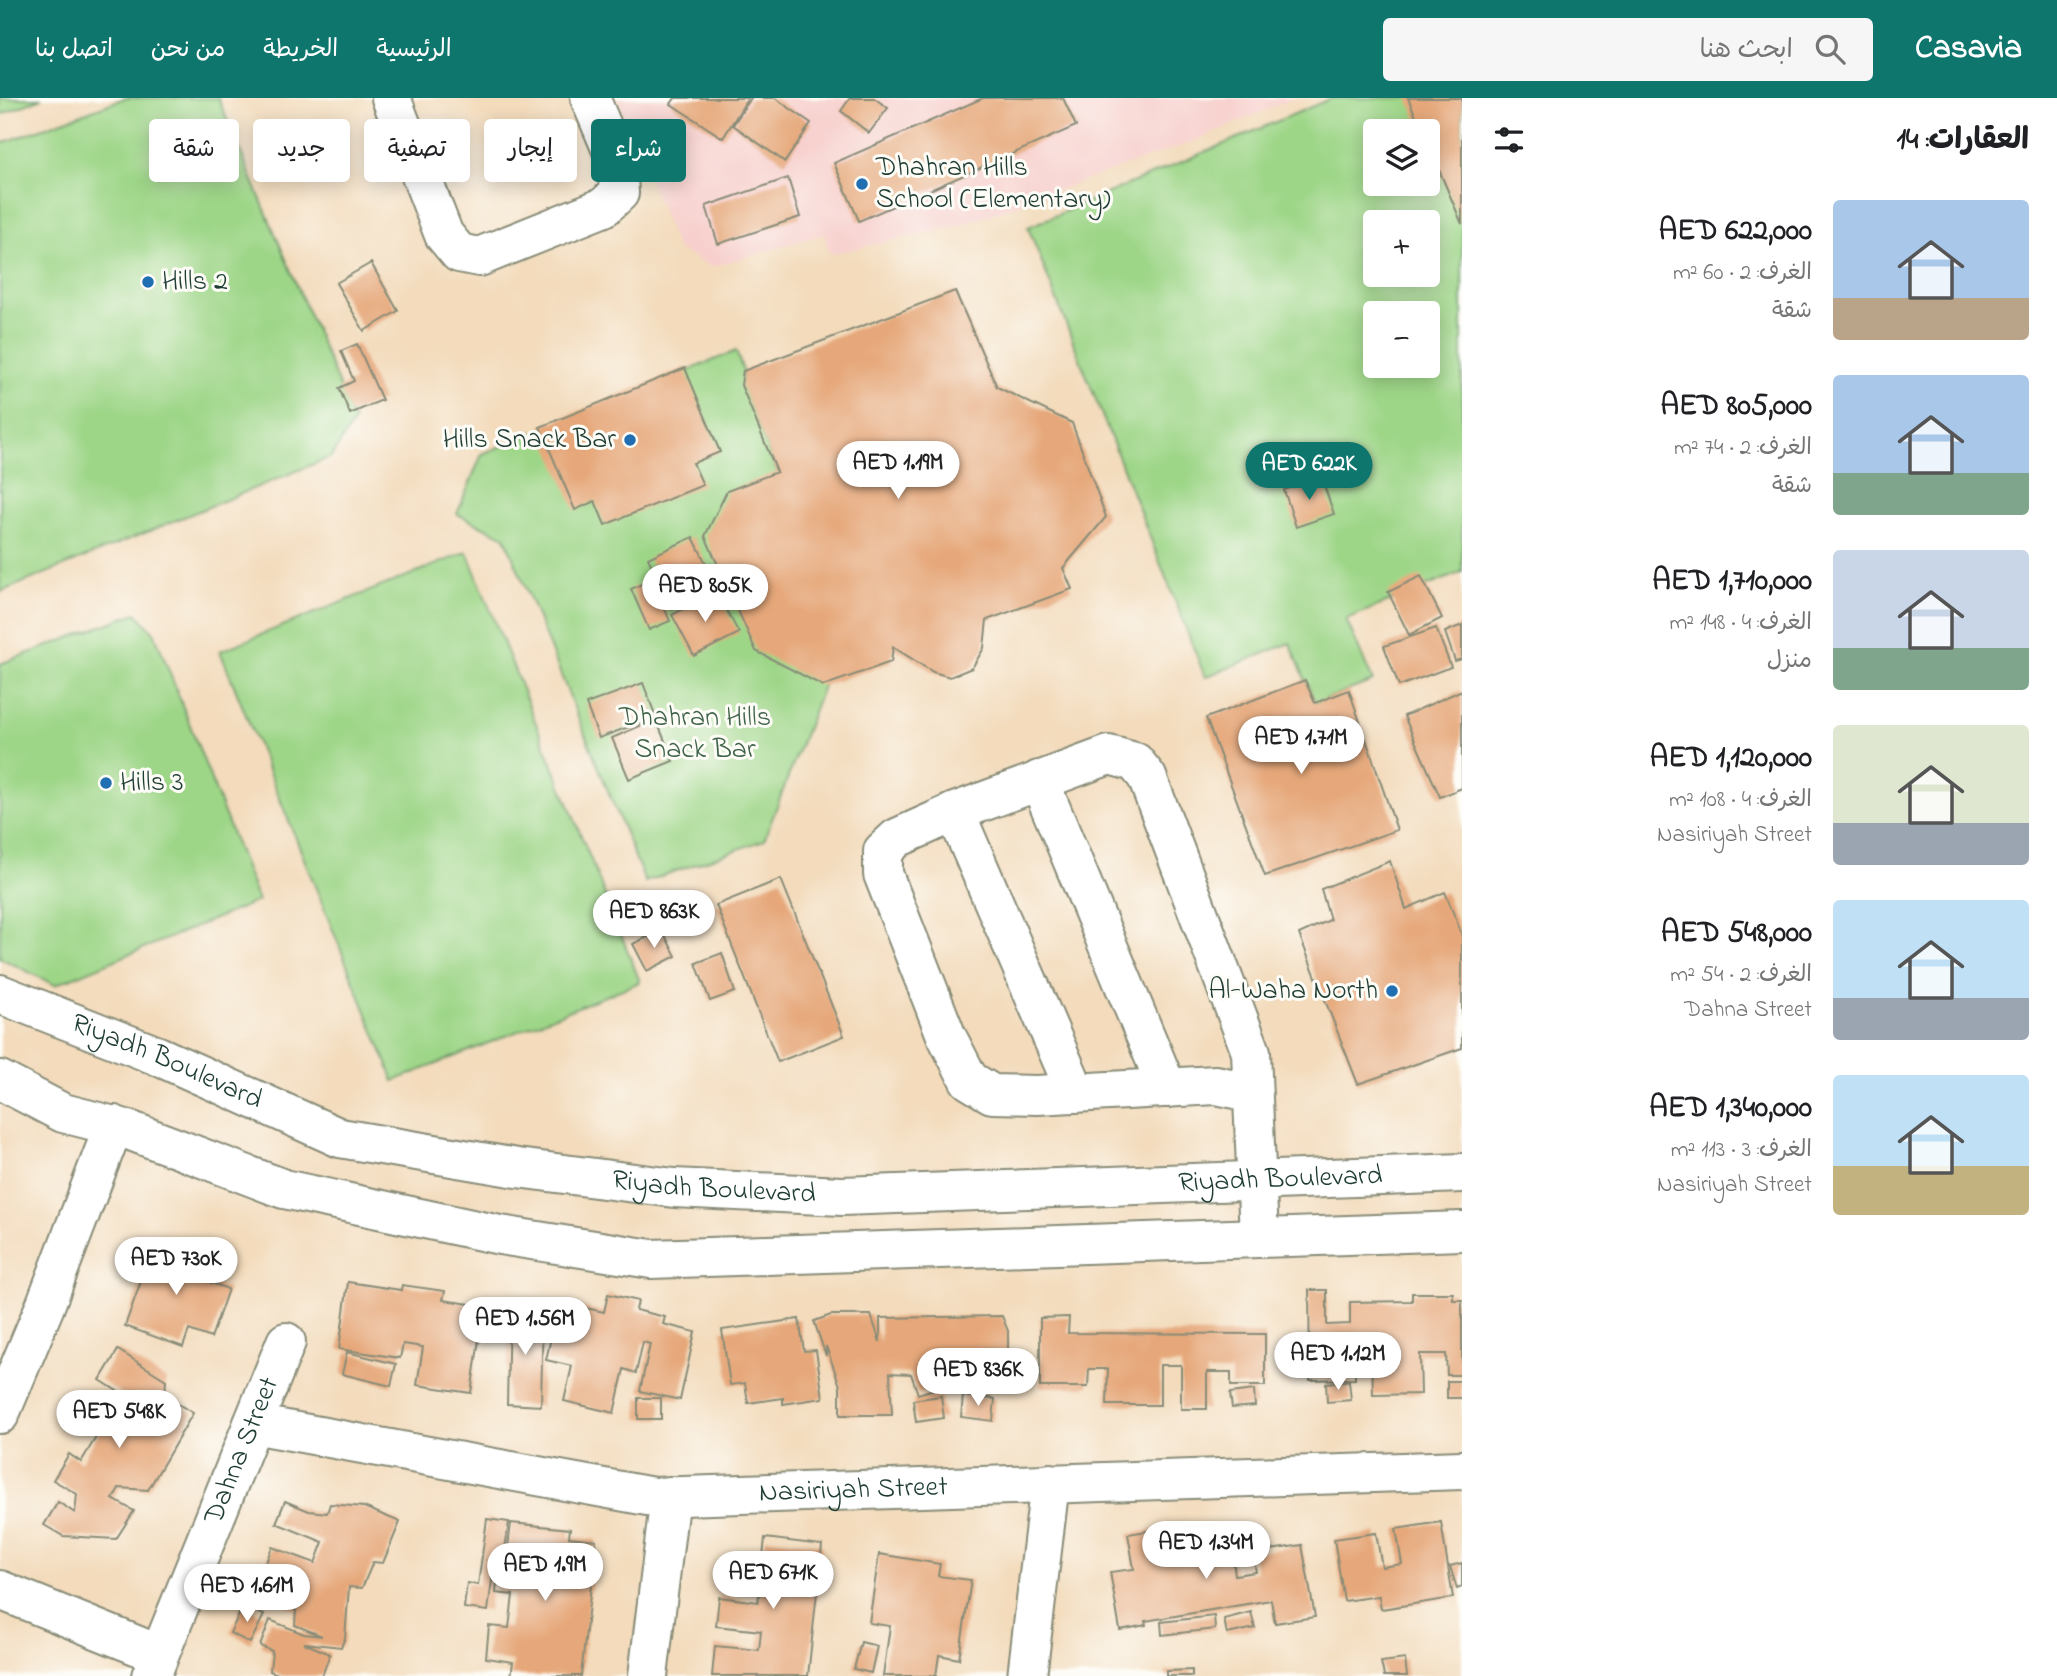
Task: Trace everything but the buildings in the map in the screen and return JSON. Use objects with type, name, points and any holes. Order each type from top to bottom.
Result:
[{"type":"street","points":[[391,98],[444,235],[459,253],[479,257],[604,207],[619,193],[617,162],[590,98]]},
{"type":"street","points":[[1252,1099],[1240,1090],[1216,1085],[1076,1093],[992,1094],[969,1080],[946,1035],[883,873],[883,851],[897,838],[955,811],[1109,755],[1135,762],[1147,777],[1251,1052],[1259,1237]]},
{"type":"street","points":[[1039,780],[1167,1088]]},
{"type":"street","points":[[955,811],[1076,1093]]},
{"type":"street","name":"Riyadh Boulevard","points":[[0,993],[158,1056],[340,1138],[517,1168],[674,1188],[842,1196],[1462,1172]]},
{"type":"street","name":"Riyadh Boulevard","points":[[0,1080],[63,1113],[114,1125],[284,1189],[500,1235],[651,1259],[1462,1231]]},
{"type":"street","points":[[0,1414],[45,1306],[114,1125]]},
{"type":"street","name":"Dahna Street","points":[[155,1665],[286,1342]]},
{"type":"street","name":"Nasiriyah Street","points":[[253,1424],[653,1497],[1462,1470]]},
{"type":"street","points":[[1027,1676],[1050,1483]]},
{"type":"street","points":[[648,1676],[670,1496]]},
{"type":"street","points":[[0,1590],[155,1665]]},
{"type":"shaded area","name":"Dhahran Hills School (Elementary)","points":[[617,98],[1294,98],[1192,142],[955,227],[830,254],[824,234],[712,267],[677,249],[650,182],[686,182],[686,119],[625,119]]},
{"type":"green space","points":[[0,98],[42,98],[0,115]]},
{"type":"green space","name":"Hills 2","points":[[125,98],[218,98],[227,119],[149,119],[149,182],[239,182],[239,148],[354,421],[331,457],[0,592],[0,144]]},
{"type":"green space","points":[[1332,98],[1462,98],[1462,572],[1346,619],[1373,681],[1315,703],[1290,643],[1205,677],[1028,227]]},
{"type":"green space","name":"Dhahran Hills Snack Bar","points":[[736,351],[743,371],[742,385],[777,472],[823,686],[764,840],[645,882],[505,537],[457,514],[482,454]]},
{"type":"green space","points":[[467,552],[640,982],[394,1081],[220,651]]},
{"type":"green space","name":"Hills 3","points":[[136,613],[154,632],[258,901],[55,985],[0,958],[0,664]]},
{"type":"place","name":"Dhahran Hills School (Elementary)","points":[[862,184]]},
{"type":"place","name":"Hills 2","points":[[148,282]]},
{"type":"place","name":"Hills Snack Bar","points":[[630,440]]},
{"type":"place","name":"Hills 3","points":[[106,783]]},
{"type":"place","name":"Al-Waha North","points":[[1392,991]]}]
